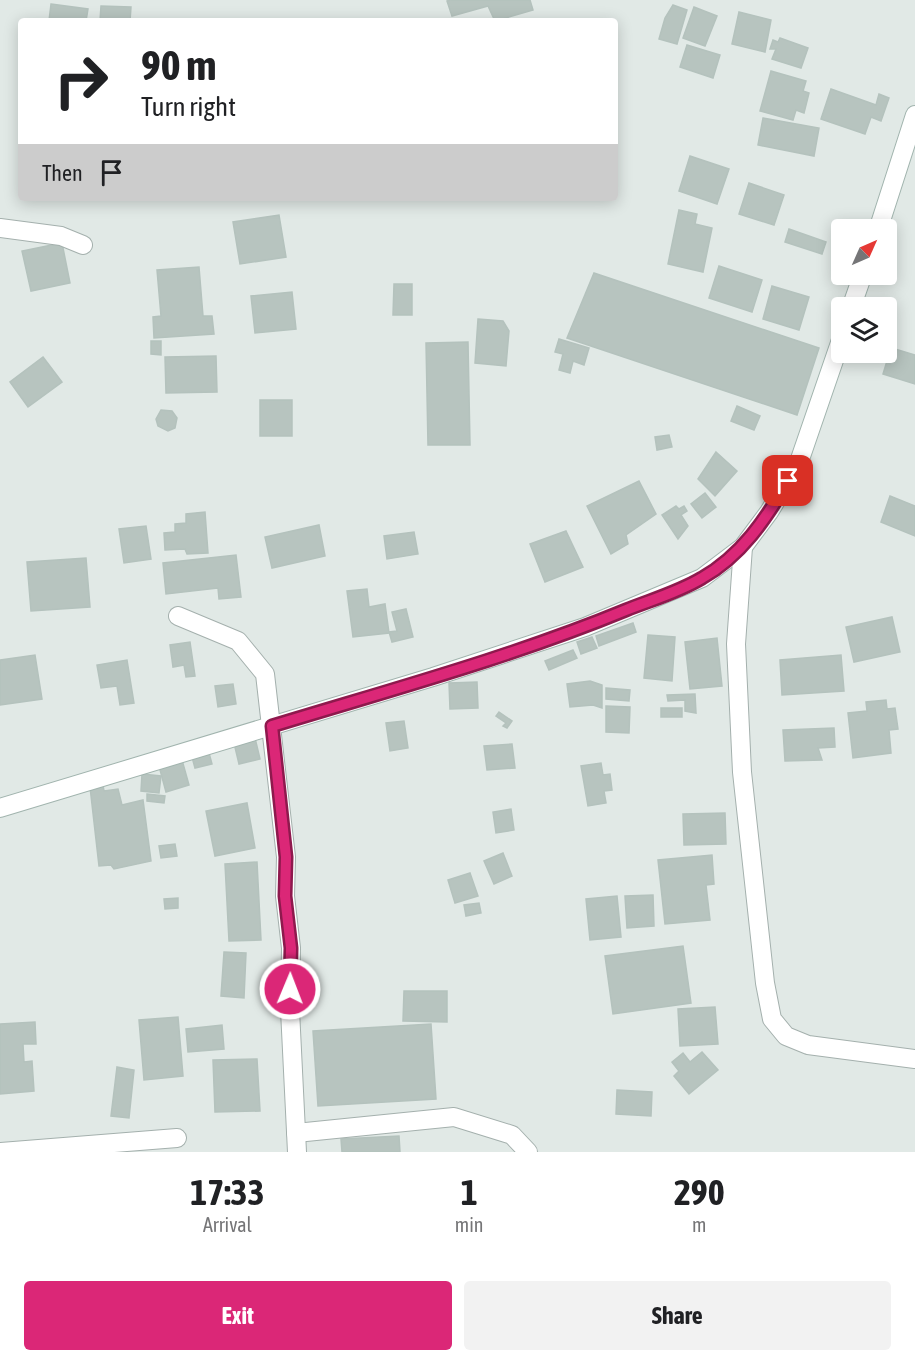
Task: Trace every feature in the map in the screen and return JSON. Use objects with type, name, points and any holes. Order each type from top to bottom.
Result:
[{"type":"street","points":[[882,219],[915,115]]},
{"type":"street","points":[[0,228],[61,236],[83,245]]},
{"type":"street","points":[[0,808],[433,677],[585,627],[702,578],[743,547],[770,512],[798,465],[833,363]]},
{"type":"street","points":[[743,547],[736,644],[742,772],[765,983],[772,1019],[786,1036],[808,1045],[915,1059]]},
{"type":"street","points":[[178,616],[238,641],[265,674],[286,857],[285,896],[291,948],[290,1010],[297,1152]]},
{"type":"street","points":[[296,1133],[454,1117],[512,1135],[528,1152]]},
{"type":"street","points":[[1,1152],[177,1138]]},
{"type":"building","points":[[530,0],[533,10],[505,18],[494,18],[488,6],[452,16],[447,1]]},
{"type":"building","points":[[51,4],[88,9],[86,18],[49,18]]},
{"type":"building","points":[[673,5],[687,10],[677,44],[659,39],[665,18]]},
{"type":"building","points":[[101,6],[131,7],[130,18],[100,18]]},
{"type":"building","points":[[694,7],[717,16],[705,46],[683,38]]},
{"type":"building","points":[[739,12],[771,20],[765,52],[732,44]]},
{"type":"building","points":[[780,38],[808,48],[801,68],[772,59],[776,49],[770,49],[773,40],[778,42]]},
{"type":"building","points":[[687,45],[720,55],[713,78],[680,67]]},
{"type":"building","points":[[771,71],[806,81],[803,91],[809,93],[804,113],[796,110],[793,120],[760,111]]},
{"type":"building","points":[[831,89],[876,105],[879,94],[889,98],[881,121],[871,117],[865,134],[821,119]]},
{"type":"building","points":[[763,118],[819,128],[814,156],[758,145]]},
{"type":"building","points":[[690,156],[729,169],[717,204],[679,191]]},
{"type":"building","points":[[749,183],[784,195],[774,225],[739,214]]},
{"type":"building","points":[[679,210],[697,214],[695,224],[712,228],[703,272],[668,264]]},
{"type":"building","points":[[279,215],[286,257],[240,264],[233,222]]},
{"type":"building","points":[[789,229],[826,242],[822,254],[785,242]]},
{"type":"building","points":[[62,243],[70,283],[31,291],[22,251]]},
{"type":"building","points":[[719,266],[762,280],[752,312],[709,298]]},
{"type":"building","points":[[199,267],[203,316],[212,316],[214,334],[154,338],[153,317],[161,316],[157,270]]},
{"type":"building","points":[[594,273],[819,348],[797,415],[567,338]]},
{"type":"building","points":[[394,284],[412,284],[412,315],[393,315]]},
{"type":"building","points":[[772,286],[809,297],[799,330],[763,319]]},
{"type":"building","points":[[292,292],[296,329],[255,333],[251,296]]},
{"type":"building","points":[[478,319],[503,321],[509,331],[506,366],[475,363]]},
{"type":"building","points":[[559,339],[589,348],[584,365],[573,361],[570,373],[559,370],[563,354],[555,352]]},
{"type":"building","points":[[151,341],[161,341],[161,355],[151,354]]},
{"type":"building","points":[[468,342],[470,445],[428,445],[426,343]]},
{"type":"building","points":[[897,350],[915,355],[915,384],[883,374],[886,363],[897,363]]},
{"type":"building","points":[[216,356],[217,392],[166,393],[165,357]]},
{"type":"building","points":[[43,357],[62,382],[28,407],[10,382]]},
{"type":"building","points":[[260,400],[292,400],[292,436],[260,436]]},
{"type":"building","points":[[737,406],[760,416],[754,430],[731,421]]},
{"type":"building","points":[[161,410],[172,411],[177,418],[175,428],[168,431],[158,426],[156,419]]},
{"type":"building","points":[[669,435],[672,447],[657,450],[655,437]]},
{"type":"building","points":[[716,452],[737,471],[715,496],[698,479]]},
{"type":"building","points":[[639,481],[656,514],[626,535],[628,544],[611,554],[587,506]]},
{"type":"building","points":[[705,493],[716,507],[702,518],[691,504]]},
{"type":"building","points":[[890,496],[915,506],[915,536],[881,522]]},
{"type":"building","points":[[676,506],[679,509],[684,506],[687,511],[681,515],[688,526],[678,539],[662,515]]},
{"type":"building","points":[[205,512],[208,553],[187,554],[185,549],[165,550],[164,533],[175,532],[175,524],[186,523],[186,514]]},
{"type":"building","points":[[319,525],[325,556],[272,568],[265,537]]},
{"type":"building","points":[[146,526],[151,559],[124,563],[119,529]]},
{"type":"building","points":[[566,531],[583,567],[545,582],[530,544]]},
{"type":"building","points":[[414,532],[418,554],[387,559],[384,536]]},
{"type":"building","points":[[236,555],[241,597],[219,599],[218,588],[166,594],[163,563]]},
{"type":"building","points":[[86,558],[90,607],[31,611],[27,562]]},
{"type":"building","points":[[367,589],[369,607],[385,604],[389,633],[353,637],[347,591]]},
{"type":"building","points":[[406,609],[413,637],[392,642],[389,632],[397,631],[392,612]]},
{"type":"building","points":[[892,617],[900,652],[854,662],[846,627]]},
{"type":"building","points":[[633,623],[636,632],[599,646],[596,636]]},
{"type":"building","points":[[648,635],[675,637],[672,681],[644,678]]},
{"type":"building","points":[[592,637],[597,648],[581,654],[577,642]]},
{"type":"building","points":[[717,638],[722,686],[690,689],[685,642]]},
{"type":"building","points":[[190,642],[195,676],[186,677],[184,665],[173,667],[170,645]]},
{"type":"building","points":[[573,650],[577,658],[549,670],[545,661]]},
{"type":"building","points":[[35,655],[42,699],[0,705],[0,660]]},
{"type":"building","points":[[841,655],[844,691],[782,695],[780,660]]},
{"type":"building","points":[[127,660],[134,703],[120,705],[117,686],[101,688],[97,665]]},
{"type":"building","points":[[590,681],[602,685],[602,708],[593,705],[570,707],[567,684]]},
{"type":"building","points":[[477,682],[478,708],[450,709],[449,683]]},
{"type":"building","points":[[233,684],[236,704],[218,707],[215,686]]},
{"type":"building","points":[[606,688],[630,690],[629,701],[606,699]]},
{"type":"building","points":[[695,694],[696,713],[685,711],[685,700],[668,701],[667,695]]},
{"type":"building","points":[[886,700],[887,709],[895,708],[898,729],[889,730],[891,753],[853,758],[848,713],[867,711],[866,702]]},
{"type":"building","points":[[606,706],[630,707],[629,733],[606,732]]},
{"type":"building","points":[[661,708],[682,708],[682,717],[661,717]]},
{"type":"building","points":[[499,712],[512,721],[507,728],[503,726],[506,723],[496,716]]},
{"type":"building","points":[[404,721],[408,748],[390,751],[386,723]]},
{"type":"building","points":[[834,728],[835,747],[818,748],[822,760],[785,761],[783,730]]},
{"type":"building","points":[[255,738],[260,759],[239,764],[234,743]]},
{"type":"building","points":[[512,744],[515,768],[487,770],[484,746]]},
{"type":"building","points":[[209,753],[212,764],[195,768],[192,757]]},
{"type":"building","points":[[182,760],[189,785],[166,792],[159,766]]},
{"type":"building","points":[[601,763],[603,775],[610,774],[612,790],[604,791],[606,803],[588,806],[581,766]]},
{"type":"building","points":[[142,774],[161,776],[159,793],[141,791]]},
{"type":"building","points":[[103,785],[104,791],[118,789],[122,805],[143,800],[151,861],[114,869],[111,865],[99,866],[90,787]]},
{"type":"building","points":[[147,794],[165,796],[164,803],[147,801]]},
{"type":"building","points":[[247,803],[255,848],[215,856],[206,811]]},
{"type":"building","points":[[511,809],[514,830],[496,833],[493,812]]},
{"type":"building","points":[[725,813],[726,844],[684,845],[683,814]]},
{"type":"building","points":[[175,844],[177,856],[161,858],[159,846]]},
{"type":"building","points":[[503,853],[512,876],[494,884],[484,861]]},
{"type":"building","points":[[712,855],[714,884],[706,885],[710,920],[665,924],[658,860]]},
{"type":"building","points":[[257,862],[261,940],[229,941],[225,864]]},
{"type":"building","points":[[470,873],[478,896],[455,903],[448,880]]},
{"type":"building","points":[[653,895],[654,926],[627,928],[625,896]]},
{"type":"building","points":[[617,896],[621,937],[590,940],[586,899]]},
{"type":"building","points":[[178,898],[178,908],[165,909],[164,899]]},
{"type":"building","points":[[479,903],[481,913],[466,916],[464,905]]},
{"type":"building","points":[[683,946],[691,1003],[613,1014],[605,956]]},
{"type":"building","points":[[224,952],[246,953],[244,998],[221,996]]},
{"type":"building","points":[[404,991],[447,991],[447,1022],[403,1021]]},
{"type":"building","points":[[715,1007],[718,1044],[680,1046],[678,1009]]},
{"type":"building","points":[[178,1017],[183,1076],[144,1080],[139,1020]]},
{"type":"building","points":[[35,1022],[36,1044],[23,1044],[24,1062],[32,1061],[34,1091],[0,1094],[0,1024]]},
{"type":"building","points":[[431,1024],[436,1099],[318,1106],[313,1031]]},
{"type":"building","points":[[222,1025],[224,1049],[188,1052],[186,1029]]},
{"type":"building","points":[[702,1052],[718,1070],[689,1094],[674,1076],[679,1071],[672,1062],[683,1053],[690,1062]]},
{"type":"building","points":[[257,1059],[260,1111],[215,1112],[213,1060]]},
{"type":"building","points":[[117,1067],[134,1070],[129,1118],[111,1116]]},
{"type":"building","points":[[617,1090],[652,1092],[651,1116],[616,1114]]},
{"type":"building","points":[[399,1136],[400,1152],[342,1152],[341,1139]]},
{"type":"route","points":[[290,989],[291,948],[285,896],[286,857],[272,726],[433,677],[585,627],[702,578],[743,547],[770,512],[788,481]]}]
